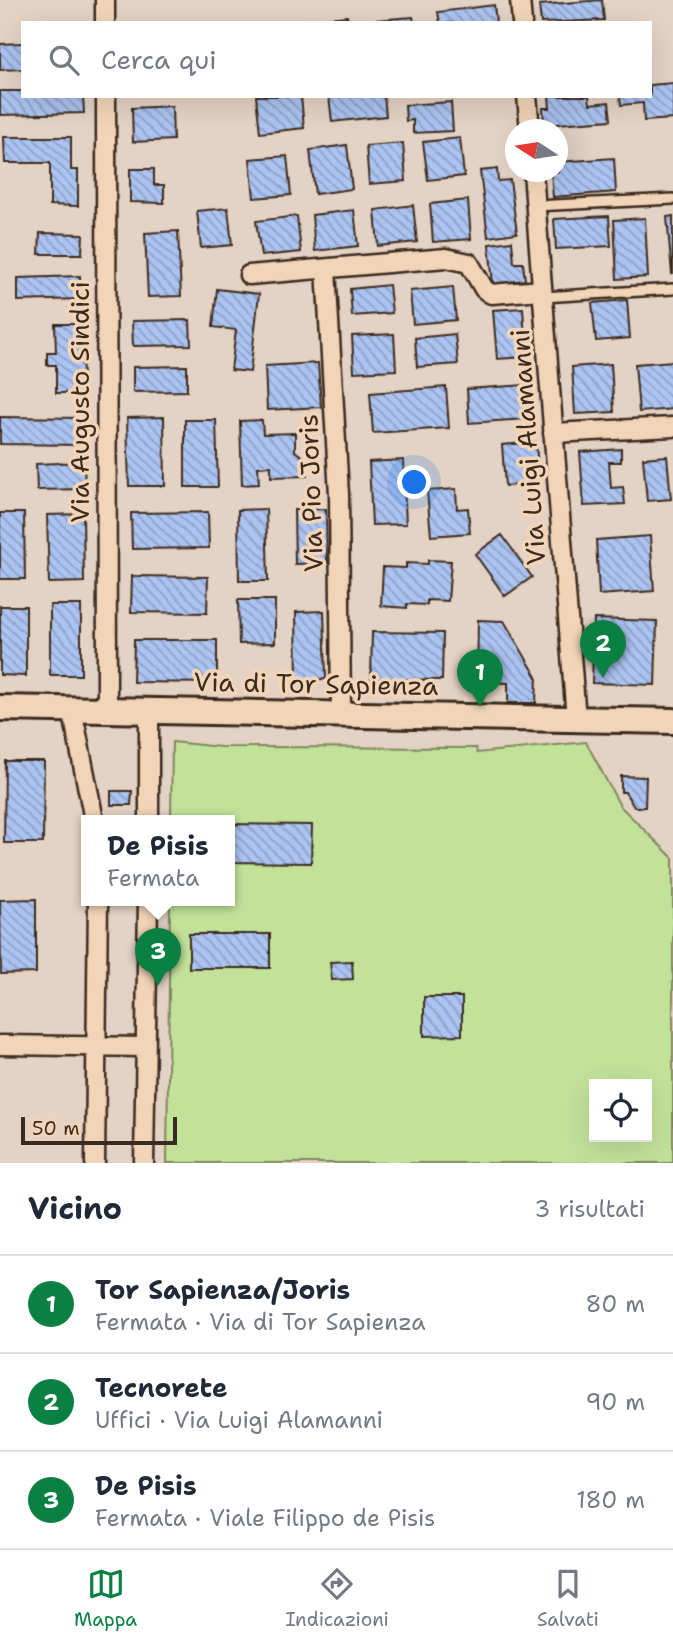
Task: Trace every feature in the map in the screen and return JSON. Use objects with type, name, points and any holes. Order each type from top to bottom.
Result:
[{"type":"street","points":[[105,0],[105,21]]},
{"type":"street","points":[[520,0],[522,21]]},
{"type":"street","name":"Via Augusto Sindici","points":[[107,98],[107,709]]},
{"type":"street","points":[[527,98],[529,119]]},
{"type":"street","name":"Via Luigi Alamanni","points":[[534,182],[576,719]]},
{"type":"street","points":[[248,275],[457,258],[470,263],[491,294],[543,293]]},
{"type":"street","name":"Via Pio Joris","points":[[326,269],[339,494],[341,715]]},
{"type":"street","points":[[553,433],[673,427]]},
{"type":"street","name":"Via di Tor Sapienza","points":[[0,708],[673,721]]},
{"type":"street","points":[[72,709],[93,815]]},
{"type":"street","points":[[149,709],[149,815]]},
{"type":"street","points":[[95,1163],[98,906]]},
{"type":"street","points":[[144,1163],[148,906]]},
{"type":"street","points":[[0,1045],[145,1047]]},
{"type":"lane","points":[[535,206],[673,199]]},
{"type":"lane","points":[[543,293],[673,289]]},
{"type":"green space","points":[[172,742],[221,747],[476,748],[477,753],[586,742],[620,806],[673,858],[673,1163],[167,1163],[170,906],[235,906],[235,815],[171,815]]},
{"type":"building","points":[[602,0],[604,20],[541,21],[539,5]]},
{"type":"building","points":[[494,5],[496,21],[440,21],[438,12]]},
{"type":"building","points":[[347,16],[348,21],[294,21]]},
{"type":"building","points":[[413,17],[414,21],[375,21]]},
{"type":"building","points":[[21,43],[21,69],[0,70],[0,44]]},
{"type":"building","points":[[673,83],[673,119],[644,121],[643,103],[621,105],[620,98],[652,98],[652,85]]},
{"type":"building","points":[[0,91],[21,91],[21,98],[83,98],[84,113],[0,115]]},
{"type":"building","points":[[256,98],[301,98],[304,128],[260,133]]},
{"type":"building","points":[[329,98],[384,98],[386,116],[332,122]]},
{"type":"building","points":[[549,98],[589,98],[590,104],[609,102],[611,120],[568,123],[568,119],[544,119],[543,108],[550,108]]},
{"type":"building","points":[[451,102],[453,131],[413,133],[413,120],[406,121],[405,105]]},
{"type":"building","points":[[172,106],[173,140],[133,142],[132,108]]},
{"type":"building","points":[[4,137],[71,137],[71,170],[78,170],[78,206],[50,205],[50,163],[5,163]]},
{"type":"building","points":[[460,138],[464,176],[428,180],[423,142]]},
{"type":"building","points":[[403,143],[406,181],[369,184],[366,146]]},
{"type":"building","points":[[347,145],[352,189],[315,194],[310,150]]},
{"type":"building","points":[[287,156],[291,195],[254,198],[250,159]]},
{"type":"building","points":[[614,158],[616,192],[553,197],[552,182],[568,182],[568,161]]},
{"type":"building","points":[[130,169],[154,169],[154,185],[164,185],[164,203],[130,202]]},
{"type":"building","points":[[497,169],[498,181],[510,182],[517,233],[488,237],[480,171]]},
{"type":"building","points":[[468,200],[471,239],[433,242],[430,204]]},
{"type":"building","points":[[413,205],[417,242],[378,246],[375,210]]},
{"type":"building","points":[[228,208],[232,245],[201,248],[197,211]]},
{"type":"building","points":[[354,210],[358,246],[315,251],[312,215]]},
{"type":"building","points":[[297,216],[301,252],[261,256],[256,221]]},
{"type":"building","points":[[609,216],[611,246],[556,249],[554,219]]},
{"type":"building","points":[[673,216],[673,274],[672,274],[667,217]]},
{"type":"building","points":[[645,218],[648,277],[617,279],[614,220]]},
{"type":"building","points":[[178,231],[181,296],[148,297],[145,233]]},
{"type":"building","points":[[40,233],[83,234],[82,254],[39,254]]},
{"type":"building","points":[[512,241],[514,263],[523,263],[525,280],[493,284],[489,244]]},
{"type":"building","points":[[80,276],[81,299],[18,301],[18,278]]},
{"type":"building","points":[[389,285],[392,313],[352,316],[350,289]]},
{"type":"building","points":[[453,287],[456,320],[413,324],[410,291]]},
{"type":"building","points":[[217,289],[259,294],[250,372],[231,370],[236,330],[213,327]]},
{"type":"building","points":[[627,300],[630,338],[596,341],[592,303]]},
{"type":"building","points":[[523,308],[526,357],[497,359],[493,310]]},
{"type":"building","points":[[190,320],[191,345],[133,346],[132,321]]},
{"type":"building","points":[[55,324],[82,324],[83,393],[56,393],[56,365],[47,365],[47,352],[56,352]]},
{"type":"building","points":[[394,334],[396,370],[354,372],[352,336]]},
{"type":"building","points":[[455,334],[458,364],[417,367],[415,338]]},
{"type":"building","points":[[673,361],[673,409],[639,412],[635,364]]},
{"type":"building","points":[[318,363],[321,407],[267,410],[265,366]]},
{"type":"building","points":[[611,364],[614,412],[575,414],[572,367]]},
{"type":"building","points":[[187,366],[187,391],[133,392],[133,367]]},
{"type":"building","points":[[525,385],[527,419],[469,423],[467,389]]},
{"type":"building","points":[[446,387],[449,428],[373,433],[370,393]]},
{"type":"building","points":[[0,417],[83,418],[83,445],[0,444]]},
{"type":"building","points":[[164,417],[165,486],[129,486],[127,418]]},
{"type":"building","points":[[185,420],[216,420],[218,487],[185,487]]},
{"type":"building","points":[[262,420],[263,434],[295,433],[295,451],[307,460],[307,476],[271,477],[271,466],[258,467],[259,484],[242,485],[240,421]]},
{"type":"building","points":[[536,442],[539,483],[505,486],[502,445]]},
{"type":"building","points":[[621,449],[621,462],[609,462],[611,488],[623,487],[625,504],[584,506],[580,452]]},
{"type":"building","points":[[667,456],[671,499],[647,501],[643,458]]},
{"type":"building","points":[[403,460],[406,524],[372,525],[369,462]]},
{"type":"building","points":[[84,462],[85,489],[37,490],[36,464]]},
{"type":"building","points":[[456,489],[457,509],[468,508],[470,533],[431,536],[427,491]]},
{"type":"building","points":[[266,509],[268,581],[239,581],[238,510]]},
{"type":"building","points":[[326,509],[327,563],[295,564],[294,510]]},
{"type":"building","points":[[208,512],[209,548],[132,549],[131,513]]},
{"type":"building","points":[[0,513],[24,513],[25,579],[0,579]]},
{"type":"building","points":[[83,514],[84,582],[49,583],[47,515]]},
{"type":"building","points":[[502,535],[532,577],[505,596],[475,554]]},
{"type":"building","points":[[650,536],[654,591],[599,595],[596,540]]},
{"type":"building","points":[[428,560],[451,561],[448,601],[427,600],[427,605],[407,604],[407,608],[381,606],[383,567],[406,568],[406,563],[428,564]]},
{"type":"building","points":[[132,576],[208,577],[207,613],[131,612]]},
{"type":"building","points":[[238,600],[275,600],[275,643],[239,644]]},
{"type":"building","points":[[50,605],[81,605],[81,675],[50,675]]},
{"type":"building","points":[[0,606],[26,606],[26,676],[0,675]]},
{"type":"building","points":[[324,611],[326,679],[297,680],[296,612]]},
{"type":"building","points":[[594,619],[657,621],[655,685],[592,683]]},
{"type":"building","points":[[478,620],[504,621],[537,677],[536,703],[508,703],[508,683],[477,682]]},
{"type":"building","points":[[372,632],[443,633],[442,680],[371,679]]},
{"type":"building","points":[[134,640],[217,640],[217,683],[133,682]]},
{"type":"building","points":[[5,761],[44,761],[43,843],[4,843]]},
{"type":"building","points":[[621,776],[646,777],[645,807],[634,807],[625,792],[621,792]]},
{"type":"building","points":[[111,791],[132,791],[131,805],[111,805]]},
{"type":"building","points":[[235,824],[312,825],[311,863],[235,862]]},
{"type":"building","points":[[36,899],[36,973],[1,974],[0,900]]},
{"type":"building","points":[[189,934],[270,934],[270,968],[189,968]]},
{"type":"building","points":[[352,961],[353,979],[332,980],[330,962]]},
{"type":"building","points":[[424,997],[462,997],[462,1035],[424,1036]]},
{"type":"place","name":"Tecnorete","points":[[603,678]]},
{"type":"place","name":"Tor Sapienza/Joris","points":[[480,707]]},
{"type":"place","name":"De Pisis","points":[[158,986]]}]
